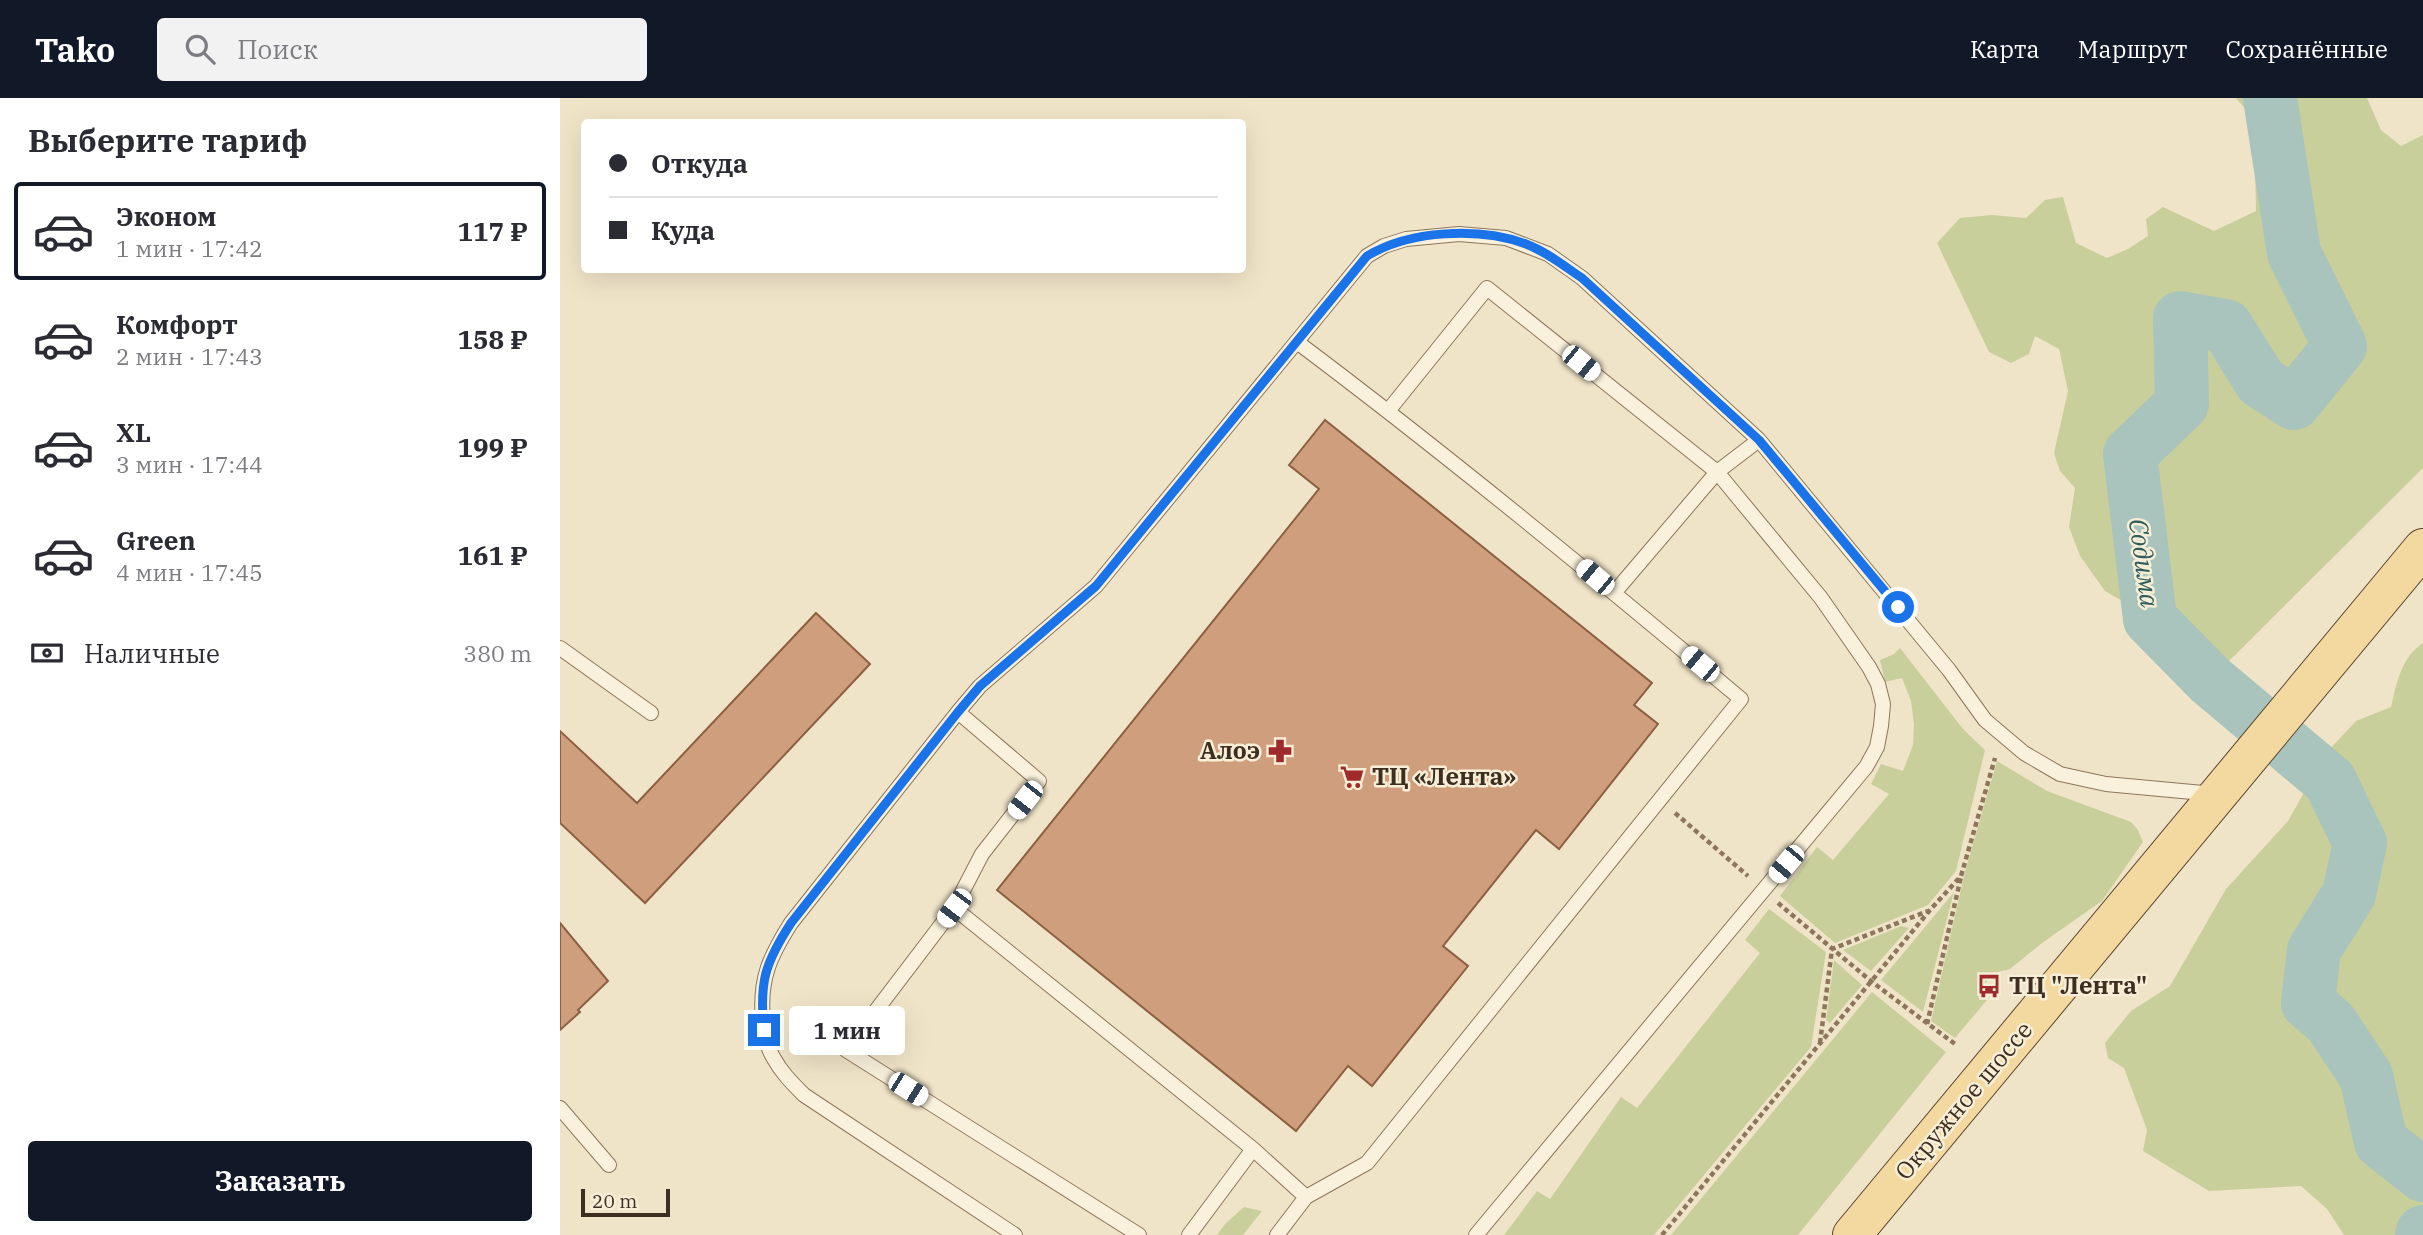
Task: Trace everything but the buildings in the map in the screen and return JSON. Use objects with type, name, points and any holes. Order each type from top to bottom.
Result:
[{"type":"main road","name":"Окружное шоссе","points":[[1852,1235],[2423,548]]},
{"type":"lane","points":[[1015,1235],[804,1095],[785,1076],[771,1054],[764,1030],[761,1002],[764,974],[775,948],[791,923],[980,686],[1096,586],[1367,256],[1384,246],[1406,240],[1458,234],[1506,238],[1548,254],[1582,278],[1759,440],[1949,670],[1985,720],[2024,753],[2060,774],[2106,784],[2228,784]]},
{"type":"lane","points":[[1388,411],[1487,288],[1717,472],[1821,598],[1869,667],[1878,684],[1882,704],[1877,747],[1866,767],[1476,1235]]},
{"type":"lane","points":[[1277,1235],[1306,1198],[1367,1163],[1741,699],[1388,411],[1297,342]]},
{"type":"lane","points":[[1614,593],[1717,472],[1759,440]]},
{"type":"lane","points":[[560,648],[651,713]]},
{"type":"lane","points":[[958,712],[1039,781],[982,855],[954,908],[846,1050],[1139,1235]]},
{"type":"lane","points":[[954,908],[1253,1149],[1306,1198]]},
{"type":"lane","points":[[560,1108],[609,1165]]},
{"type":"lane","points":[[1189,1235],[1253,1149]]},
{"type":"path","points":[[1927,1024],[1961,876],[2002,734]]},
{"type":"path","points":[[1660,801],[1872,982],[1955,1044]]},
{"type":"path","points":[[1662,1235],[1961,876]]},
{"type":"path","points":[[1832,949],[1930,910]]},
{"type":"path","points":[[1820,1044],[1832,949]]},
{"type":"green space","points":[[2236,98],[2367,98],[2381,130],[2401,146],[2423,135],[2423,468],[2228,662],[2105,591],[2080,556],[2069,527],[2075,488],[2060,471],[2054,453],[2068,391],[2059,349],[2035,336],[2029,354],[2011,363],[1989,352],[1937,243],[1960,218],[1992,215],[2026,218],[2045,200],[2063,197],[2076,243],[2107,258],[2148,236],[2146,219],[2163,207],[2214,231],[2256,211],[2254,119]]},
{"type":"green space","points":[[2423,643],[2423,1235],[2344,1235],[2327,1209],[2301,1186],[2209,1191],[2143,1151],[2147,1130],[2124,1068],[2108,1058],[2105,1043],[2131,1011],[2170,986],[2226,889],[2288,821],[2327,752],[2356,721],[2391,707],[2405,663]]},
{"type":"green space","points":[[1900,648],[1963,729],[1985,750],[1956,871],[1928,905],[1835,943],[1780,896],[1817,847],[1833,860],[1889,794],[1871,784],[1881,764],[1903,771],[1913,745],[1911,701],[1902,678],[1885,682],[1880,660]]},
{"type":"green space","points":[[1997,761],[2047,791],[2131,822],[2143,842],[2102,901],[2010,969],[1998,972],[1978,989],[1987,1000],[1955,1038],[1931,1021],[1965,872]]},
{"type":"green space","points":[[1954,892],[1923,1012],[1881,980]]},
{"type":"green space","points":[[1769,909],[1826,952],[1811,1047],[1654,1235],[1504,1235],[1537,1191],[1550,1199],[1621,1097],[1637,1108],[1760,953],[1745,940]]},
{"type":"green space","points":[[1901,926],[1909,928],[1871,971],[1843,950]]},
{"type":"green space","points":[[1834,960],[1862,985],[1830,1023],[1826,1020]]},
{"type":"green space","points":[[1872,992],[1946,1052],[1798,1235],[1671,1235]]},
{"type":"green space","points":[[1244,1207],[1262,1211],[1243,1235],[1217,1235],[1225,1224]]},
{"type":"waterway","name":"Содима","points":[[2270,98],[2294,253],[2340,346],[2294,403],[2261,382],[2226,326],[2180,318],[2182,404],[2130,454],[2150,619],[2210,680],[2330,781],[2360,843],[2349,894],[2314,950],[2308,1003],[2331,1023],[2366,1076],[2381,1142],[2423,1175]]},
{"type":"place","name":"Алоэ","points":[[1280,751]]},
{"type":"place","name":"ТЦ «Лента»","points":[[1352,777]]},
{"type":"place","name":"ТЦ \"Лента\"","points":[[1989,986]]},
{"type":"route","points":[[764,1030],[761,1002],[764,974],[775,948],[791,923],[980,686],[1096,586],[1367,256],[1384,246],[1406,240],[1483,234],[1506,238],[1548,254],[1582,278],[1759,440],[1898,607]]}]
